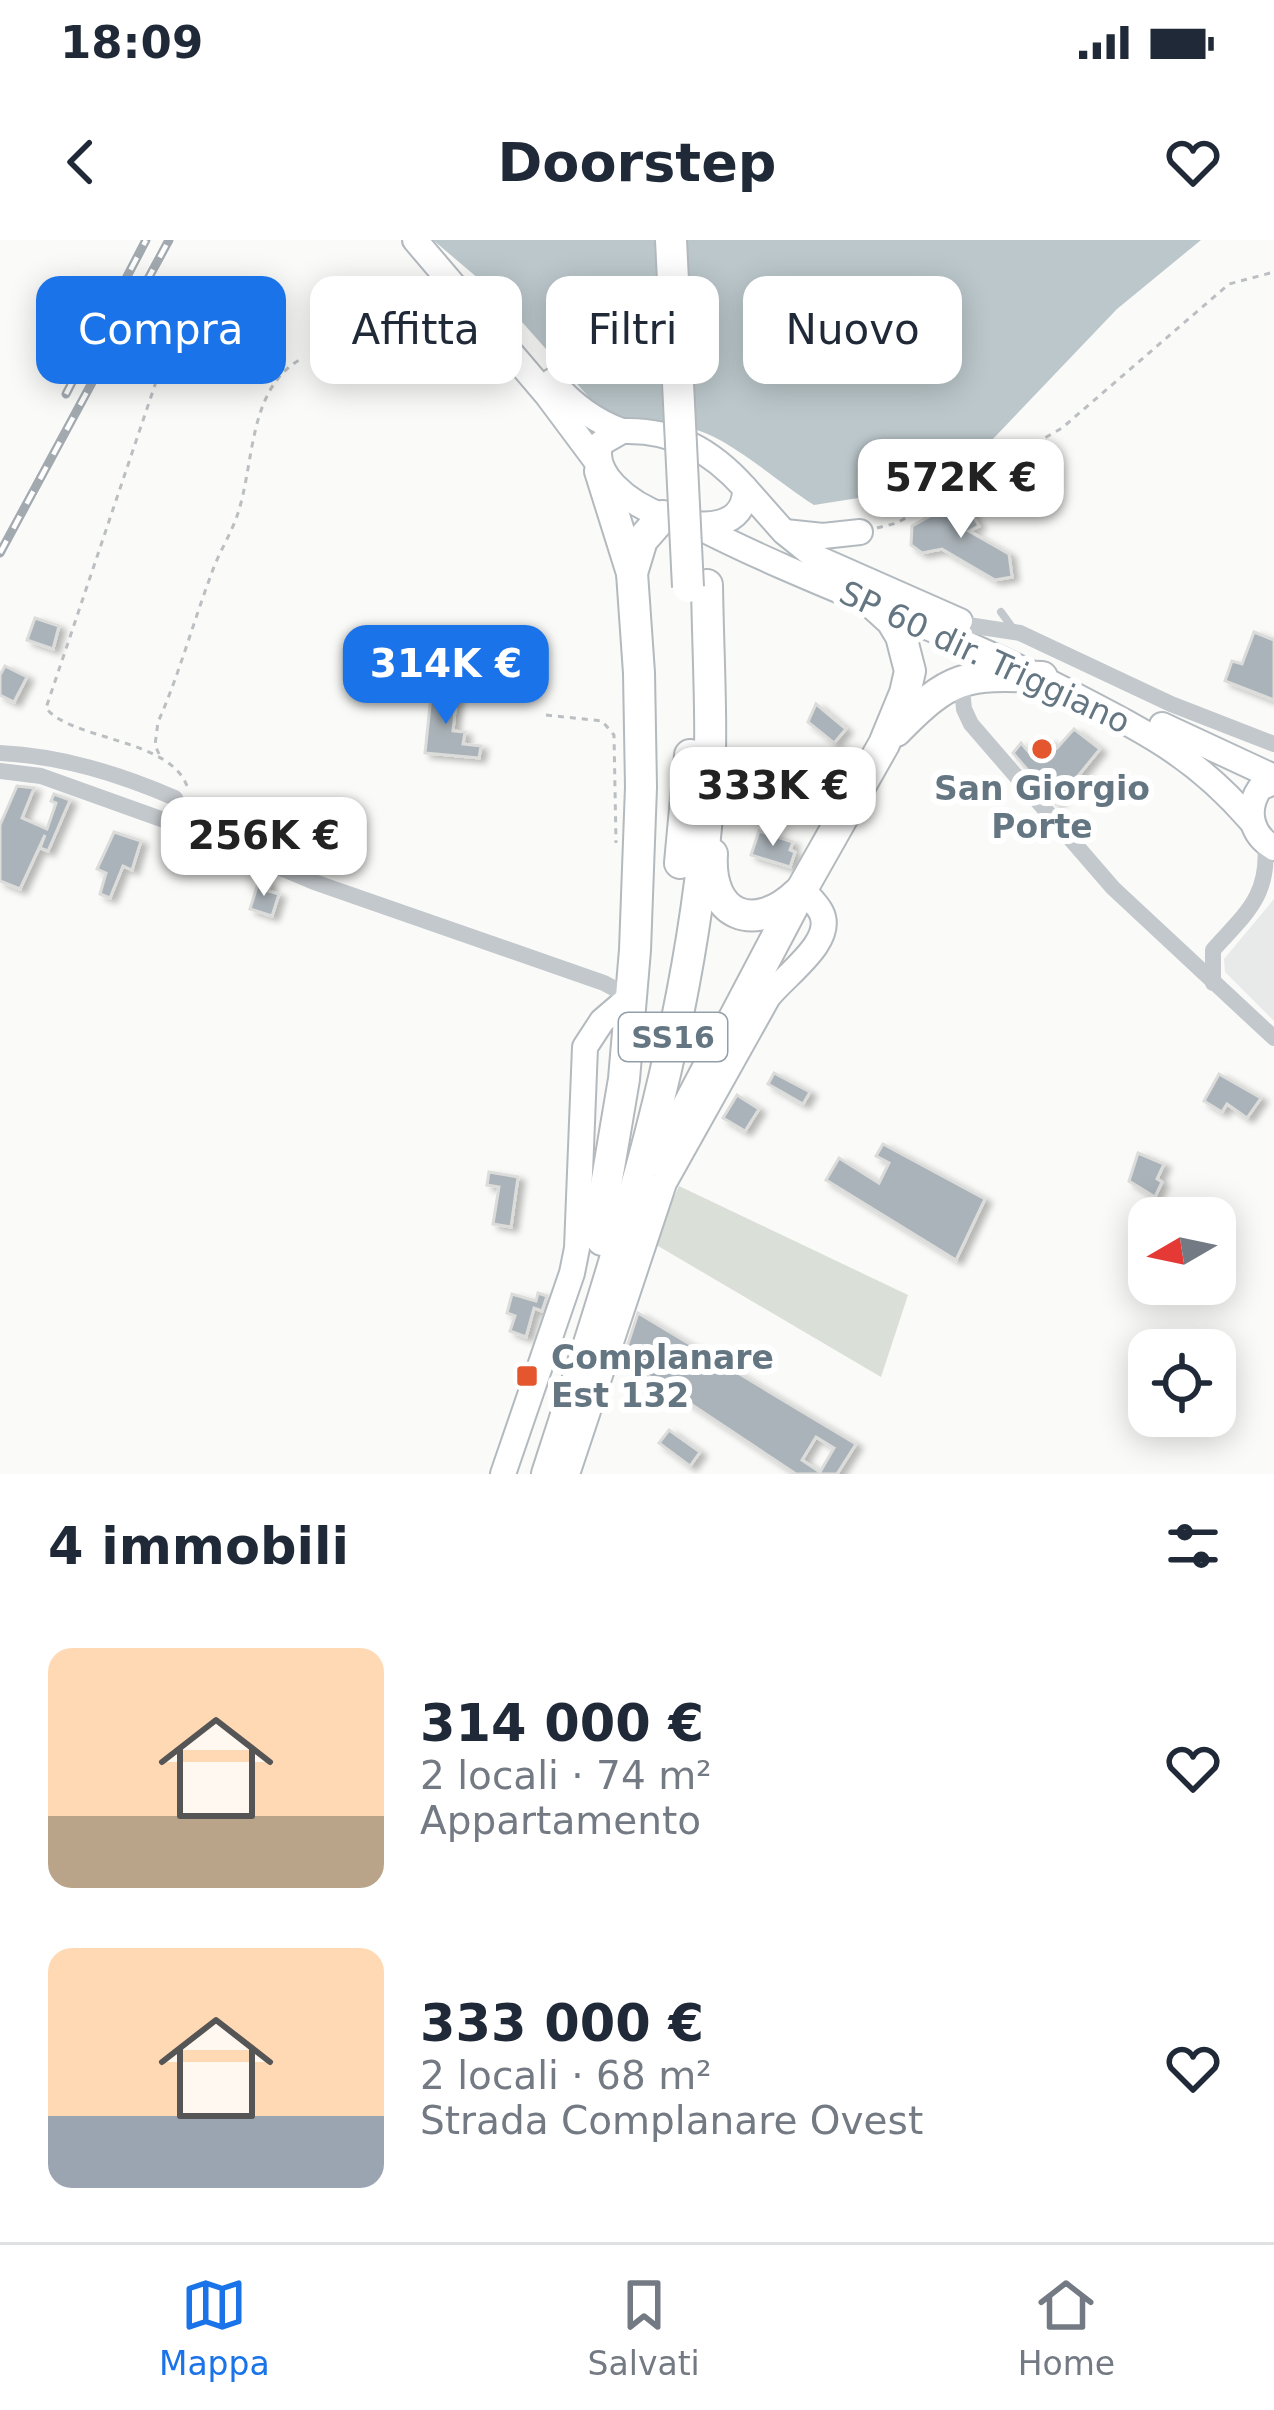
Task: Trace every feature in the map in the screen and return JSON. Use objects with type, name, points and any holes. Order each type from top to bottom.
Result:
[{"type":"highway","name":"SS16","points":[[547,1474],[612,1242],[651,1062],[669,965],[671,858],[690,767],[698,586],[671,240]]},
{"type":"highway","name":"SS16","points":[[526,1474],[660,1105],[687,967],[708,804],[690,240]]},
{"type":"highway","name":"SS16","points":[[598,467],[632,573],[639,674],[630,843],[635,897],[630,997],[624,1079],[604,1197],[612,1242]]},
{"type":"highway","points":[[632,573],[642,540],[663,516]]},
{"type":"highway","name":"SS16","points":[[612,1242],[884,744],[905,693],[910,671],[901,636],[866,589]]},
{"type":"highway","points":[[884,744],[939,690],[962,680],[1042,677]]},
{"type":"highway","name":"SS16","points":[[708,804],[714,827],[711,874],[723,904],[750,917],[766,915],[802,889]]},
{"type":"highway","points":[[630,843],[671,858],[644,878],[635,897]]},
{"type":"main road","points":[[415,240],[465,282],[564,395],[604,424],[653,431],[714,456],[784,532],[866,589],[968,625],[1274,779],[1254,795],[1264,838]]},
{"type":"main road","name":"SP 60 dir. Triggiano","points":[[415,240],[547,395],[612,486],[663,516],[866,589],[1042,677],[1188,758],[1219,783],[1264,838]]},
{"type":"main road","points":[[598,467],[601,442],[622,430]]},
{"type":"main road","points":[[695,525],[714,525],[738,515],[745,488]]},
{"type":"main road","points":[[784,532],[823,536],[860,532],[850,560],[866,589]]},
{"type":"main road","points":[[567,1474],[664,1183],[768,997],[818,946],[825,931],[823,914],[802,889]]},
{"type":"main road","points":[[503,1474],[577,1248],[585,1047],[602,1021],[630,997]]},
{"type":"street","points":[[968,625],[1015,631],[1171,704],[1274,744]]},
{"type":"street","points":[[962,680],[964,709],[971,724],[1113,888],[1274,1038]]},
{"type":"street","points":[[5,753],[67,761],[182,799],[189,829]]},
{"type":"street","points":[[0,771],[41,776],[189,829],[314,882],[604,983],[630,997]]},
{"type":"street","points":[[1258,900],[1267,867],[1264,838]]},
{"type":"street","points":[[1213,983],[1213,950],[1274,889]]},
{"type":"street","points":[[1179,952],[1213,950]]},
{"type":"lane","points":[[1001,612],[1015,631]]},
{"type":"path","points":[[860,532],[897,524],[1062,428],[1221,289],[1274,272]]},
{"type":"path","points":[[182,799],[185,778],[154,745],[158,722],[220,550],[237,517],[253,440],[272,388],[287,367],[302,359]]},
{"type":"path","points":[[155,384],[46,700],[54,717],[162,758]]},
{"type":"path","points":[[546,715],[602,721],[614,735],[614,835],[630,843]]},
{"type":"shaded area","points":[[433,240],[1201,240],[1117,309],[991,441],[890,493],[814,505],[712,436],[602,412],[577,384],[719,384],[719,276],[546,276],[546,349],[522,322],[522,276],[475,276]]},
{"type":"shaded area","points":[[1274,899],[1274,1021],[1225,972],[1224,959]]},
{"type":"shaded area","points":[[679,1186],[908,1295],[881,1377],[653,1243]]},
{"type":"building","points":[[963,498],[979,526],[969,531],[1009,554],[1012,577],[995,580],[942,549],[922,553],[911,545],[912,526]]},
{"type":"building","points":[[35,618],[59,626],[53,649],[27,640]]},
{"type":"building","points":[[1254,632],[1274,640],[1274,700],[1225,681],[1232,661],[1242,664]]},
{"type":"building","points":[[5,666],[27,677],[14,702],[0,695]]},
{"type":"building","points":[[432,687],[457,689],[453,731],[465,732],[463,744],[481,746],[479,758],[425,753]]},
{"type":"building","points":[[816,704],[846,729],[834,743],[808,722]]},
{"type":"building","points":[[1074,729],[1100,749],[1056,803],[1013,753],[1021,743],[1034,758],[1049,740],[1057,748]]},
{"type":"building","points":[[17,786],[34,788],[22,818],[47,829],[56,803],[51,801],[54,794],[70,800],[48,851],[40,848],[45,835],[20,889],[0,881],[0,825]]},
{"type":"building","points":[[759,831],[793,842],[790,867],[751,855]]},
{"type":"building","points":[[114,832],[141,841],[132,870],[123,866],[110,898],[100,894],[106,873],[97,869]]},
{"type":"building","points":[[259,880],[271,884],[268,891],[279,894],[272,916],[250,909]]},
{"type":"building","points":[[774,1073],[810,1092],[803,1104],[768,1084]]},
{"type":"building","points":[[1219,1074],[1261,1098],[1247,1118],[1227,1104],[1222,1112],[1204,1101]]},
{"type":"building","points":[[737,1095],[759,1109],[745,1131],[723,1118]]},
{"type":"building","points":[[883,1144],[985,1199],[956,1260],[826,1180],[839,1158],[879,1183],[889,1163],[876,1156]]},
{"type":"building","points":[[1138,1153],[1164,1164],[1155,1197],[1129,1181]]},
{"type":"building","points":[[489,1172],[518,1177],[511,1227],[493,1224],[499,1187],[487,1185]]},
{"type":"building","points":[[538,1293],[547,1296],[542,1311],[534,1308],[526,1337],[510,1331],[515,1316],[507,1313],[512,1294],[536,1301]]},
{"type":"building","points":[[638,1313],[856,1444],[837,1474],[796,1474],[623,1359]],"holes":[[[816,1437],[834,1448],[820,1472],[802,1460]]]},
{"type":"building","points":[[669,1430],[700,1452],[690,1466],[659,1443]]},
{"type":"railway","points":[[66,394],[146,240]]},
{"type":"railway","points":[[0,553],[169,240]]},
{"type":"place","name":"San Giorgio Porte","points":[[1042,749]]},
{"type":"place","name":"Complanare Est 132","points":[[527,1376]]}]
